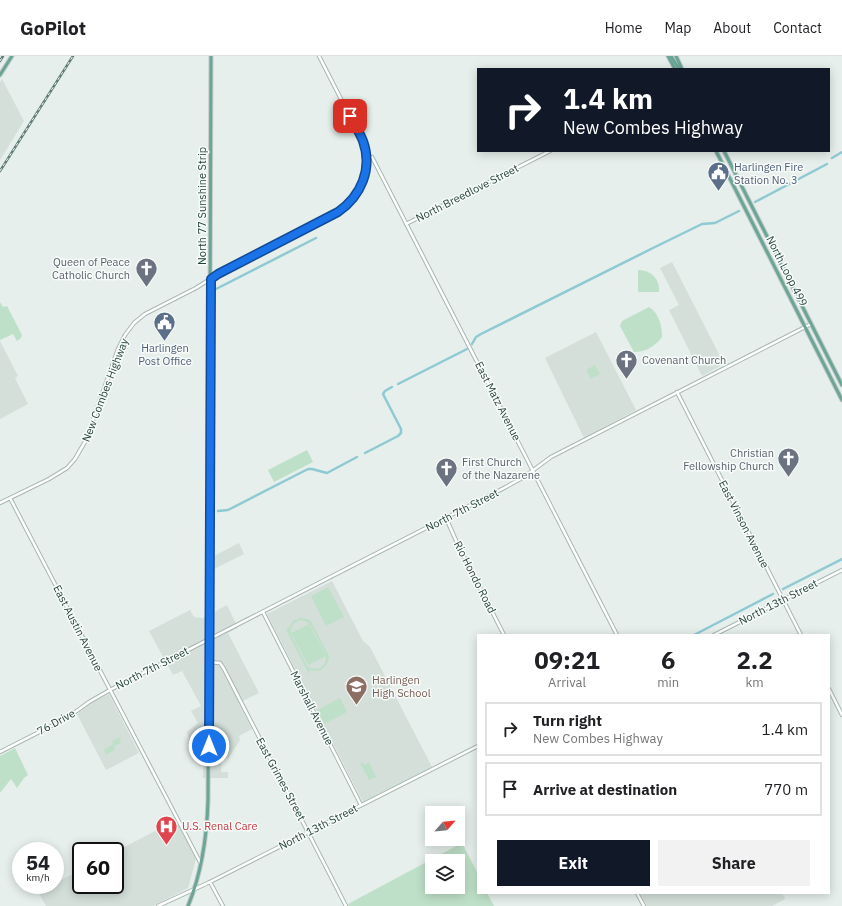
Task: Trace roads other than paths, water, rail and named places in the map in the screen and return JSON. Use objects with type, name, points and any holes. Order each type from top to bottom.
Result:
[{"type":"main road","points":[[0,75],[12,56]]},
{"type":"main road","name":"North 77 Sunshine Strip","points":[[188,906],[201,864],[208,820],[211,56]]},
{"type":"main road","points":[[668,56],[674,68]]},
{"type":"main road","points":[[671,56],[678,68]]},
{"type":"main road","points":[[676,56],[682,68]]},
{"type":"main road","name":"North Loop 499","points":[[717,152],[842,400]]},
{"type":"main road","name":"North Loop 499","points":[[724,152],[842,384]]},
{"type":"main road","points":[[732,182],[738,179]]},
{"type":"street","name":"New Combes Highway","points":[[0,503],[61,472],[75,459],[86,440],[118,349],[125,335],[145,314],[344,208],[360,189],[366,174],[367,159],[362,138],[319,56]]},
{"type":"street","name":"North Breedlove Street","points":[[406,224],[548,152]]},
{"type":"street","name":"East Matz Avenue","points":[[367,159],[372,157],[617,634]]},
{"type":"street","name":"North 7th Street","points":[[110,690],[519,480],[551,457],[811,324]]},
{"type":"street","name":"East Vinson Avenue","points":[[677,392],[800,634]]},
{"type":"street","name":"East Austin Avenue","points":[[10,498],[201,864]]},
{"type":"street","name":"Rio Hondo Road","points":[[446,518],[458,545],[503,634]]},
{"type":"street","name":"North 13th Street","points":[[716,634],[842,570]]},
{"type":"street","name":"Marshall Avenue","points":[[263,612],[362,805]]},
{"type":"street","name":"East Grimes Street","points":[[209,662],[218,662],[222,665],[346,906]]},
{"type":"street","name":"76 Drive","points":[[0,752],[67,718],[89,702],[110,690]]},
{"type":"street","points":[[830,691],[842,715]]},
{"type":"street","name":"North 13th Street","points":[[158,906],[194,890],[477,747]]},
{"type":"street","points":[[210,882],[223,906]]},
{"type":"street","points":[[638,894],[644,906]]},
{"type":"waterway","points":[[832,158],[842,152]]},
{"type":"waterway","points":[[755,202],[827,164]]},
{"type":"waterway","points":[[472,344],[476,337],[481,334],[655,247],[702,224],[715,223],[739,211]]},
{"type":"waterway","points":[[216,289],[316,238]]},
{"type":"waterway","points":[[398,384],[467,349]]},
{"type":"waterway","points":[[365,453],[401,433],[401,429],[383,394],[392,387]]},
{"type":"waterway","points":[[218,511],[228,510],[308,469],[327,473],[357,457]]},
{"type":"waterway","points":[[783,589],[842,559]]},
{"type":"waterway","points":[[696,634],[773,594]]},
{"type":"railway","points":[[0,61],[3,56]]},
{"type":"railway","points":[[0,171],[73,56]]},
{"type":"place","name":"Harlingen Fire Station No. 3","points":[[718,192]]},
{"type":"place","name":"Queen of Peace Catholic Church","points":[[146,288]]},
{"type":"place","name":"Harlingen Post Office","points":[[165,342]]},
{"type":"place","name":"Covenant Church","points":[[627,380]]},
{"type":"place","name":"Christian Fellowship Church","points":[[789,478]]},
{"type":"place","name":"First Church of the Nazarene","points":[[447,488]]},
{"type":"place","name":"Harlingen High School","points":[[357,706]]},
{"type":"place","name":"U.S. Renal Care","points":[[166,846]]}]
